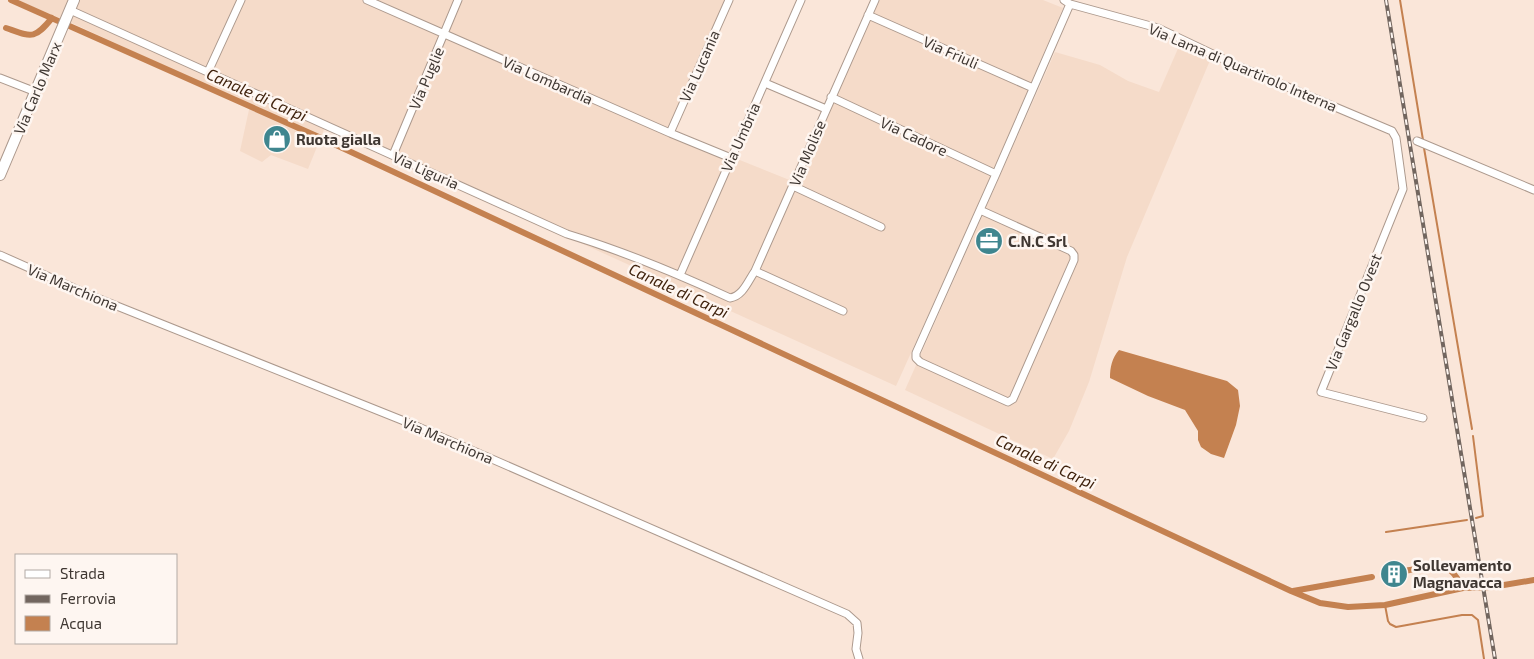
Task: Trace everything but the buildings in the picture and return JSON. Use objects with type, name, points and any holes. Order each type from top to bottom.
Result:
[{"type":"street","points":[[208,72],[241,0]]},
{"type":"street","name":"Via Lombardia","points":[[367,0],[731,158]]},
{"type":"street","name":"Via Puglie","points":[[393,156],[458,0]]},
{"type":"street","name":"Via Lucania","points":[[670,133],[729,0]]},
{"type":"street","name":"Via Umbria","points":[[680,275],[802,0]]},
{"type":"street","name":"Via Molise","points":[[730,298],[737,297],[742,292],[755,270],[875,0]]},
{"type":"street","points":[[980,210],[1071,251],[1074,255],[1074,260],[1013,399],[1008,402],[920,362],[916,358],[916,353],[1033,88],[1067,2]]},
{"type":"street","name":"Via Lama di Quartirolo Interna","points":[[1067,2],[1158,28],[1238,66],[1392,131]]},
{"type":"street","name":"Via Liguria","points":[[70,9],[567,234],[614,248],[730,298]]},
{"type":"street","name":"Via Carlo Marx","points":[[0,175],[70,9]]},
{"type":"street","name":"Via Friuli","points":[[868,16],[1033,88]]},
{"type":"street","points":[[0,78],[36,92]]},
{"type":"street","points":[[765,82],[826,109]]},
{"type":"street","name":"Via Cadore","points":[[832,97],[996,174]]},
{"type":"street","name":"Via Gargallo Ovest","points":[[1392,131],[1396,138],[1403,189],[1321,392],[1423,418]]},
{"type":"street","points":[[1417,142],[1534,190]]},
{"type":"street","points":[[793,186],[881,227]]},
{"type":"street","name":"Via Marchiona","points":[[0,255],[92,296],[414,425],[846,614],[856,623],[858,633],[856,649],[859,659]]},
{"type":"street","points":[[755,270],[843,311]]},
{"type":"shaded area","points":[[17,0],[728,0],[670,132],[792,181],[871,0],[1043,0],[1063,8],[990,178],[896,386],[325,127],[308,169],[271,155],[262,162],[240,151],[250,105],[74,24]]},
{"type":"shaded area","points":[[1180,44],[1211,58],[1127,257],[1089,382],[1069,431],[1053,459],[905,390],[1055,52],[1100,65],[1128,81],[1159,92]]},
{"type":"water","points":[[1119,350],[1227,381],[1238,390],[1240,406],[1236,425],[1224,458],[1211,454],[1201,447],[1198,440],[1198,431],[1185,410],[1148,396],[1110,378],[1112,363]]},
{"type":"waterway","name":"Canale di Carpi","points":[[11,0],[321,138],[1320,603],[1348,607],[1385,605],[1463,588],[1492,587],[1534,580]]},
{"type":"waterway","points":[[1400,0],[1423,140]]},
{"type":"waterway","name":"Canale di Carpi","points":[[6,28],[32,35],[41,30],[52,18]]},
{"type":"waterway","points":[[1424,148],[1472,429]]},
{"type":"waterway","points":[[1473,436],[1483,516],[1476,518]]},
{"type":"waterway","points":[[1386,532],[1467,520]]},
{"type":"waterway","name":"Canale di Carpi","points":[[1399,572],[1424,567],[1443,567],[1453,572],[1463,588]]},
{"type":"waterway","name":"Canale di Carpi","points":[[1293,591],[1372,577]]},
{"type":"waterway","points":[[1385,605],[1388,621],[1396,627],[1462,615],[1472,615],[1478,620],[1484,659]]},
{"type":"railway","points":[[1386,0],[1495,659]]},
{"type":"place","name":"Ruota gialla","points":[[277,139]]},
{"type":"place","name":"C.N.C Srl","points":[[989,241]]},
{"type":"place","name":"Sollevamento Magnavacca","points":[[1394,574]]}]
